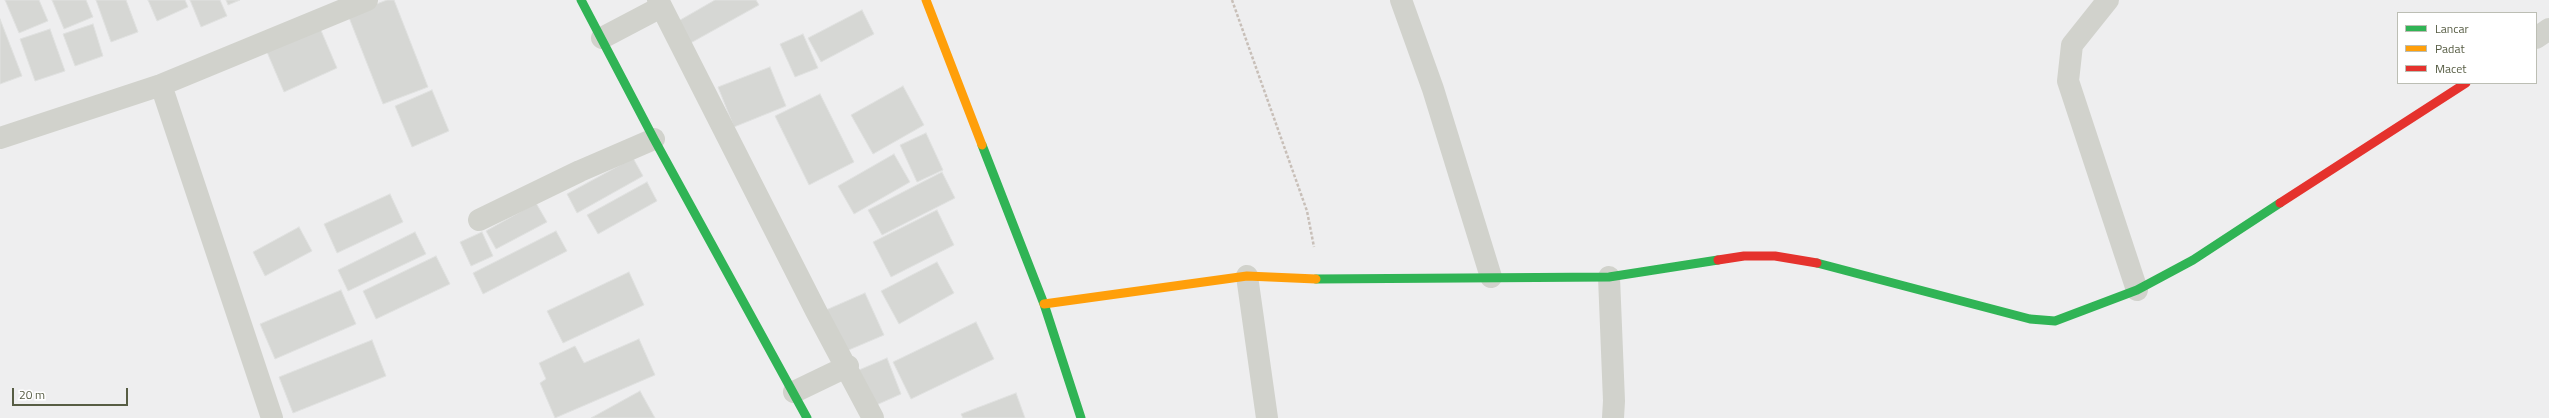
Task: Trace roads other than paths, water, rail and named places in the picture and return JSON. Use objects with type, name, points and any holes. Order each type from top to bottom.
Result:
[{"type":"street","points":[[0,138],[161,86],[367,0]]},
{"type":"street","points":[[581,0],[609,34],[654,139],[798,390],[808,418]]},
{"type":"street","points":[[926,0],[1044,304],[1081,418]]},
{"type":"street","points":[[1401,0],[1432,89],[1491,277]]},
{"type":"street","points":[[2108,0],[2072,45],[2068,81],[2137,290]]},
{"type":"street","points":[[609,34],[657,7],[816,311],[843,369],[873,418]]},
{"type":"street","points":[[2537,37],[2549,30]]},
{"type":"street","points":[[1044,304],[1247,276],[1322,279],[1609,277],[1744,256],[1775,256],[1805,260],[2030,319],[2055,321],[2137,290],[2193,260],[2464,84]]},
{"type":"street","points":[[161,86],[272,418]]},
{"type":"street","points":[[479,220],[580,171],[654,139]]},
{"type":"street","points":[[1247,276],[1267,418]]},
{"type":"street","points":[[1609,277],[1614,401],[1613,418]]},
{"type":"street","points":[[798,390],[843,369]]}]
